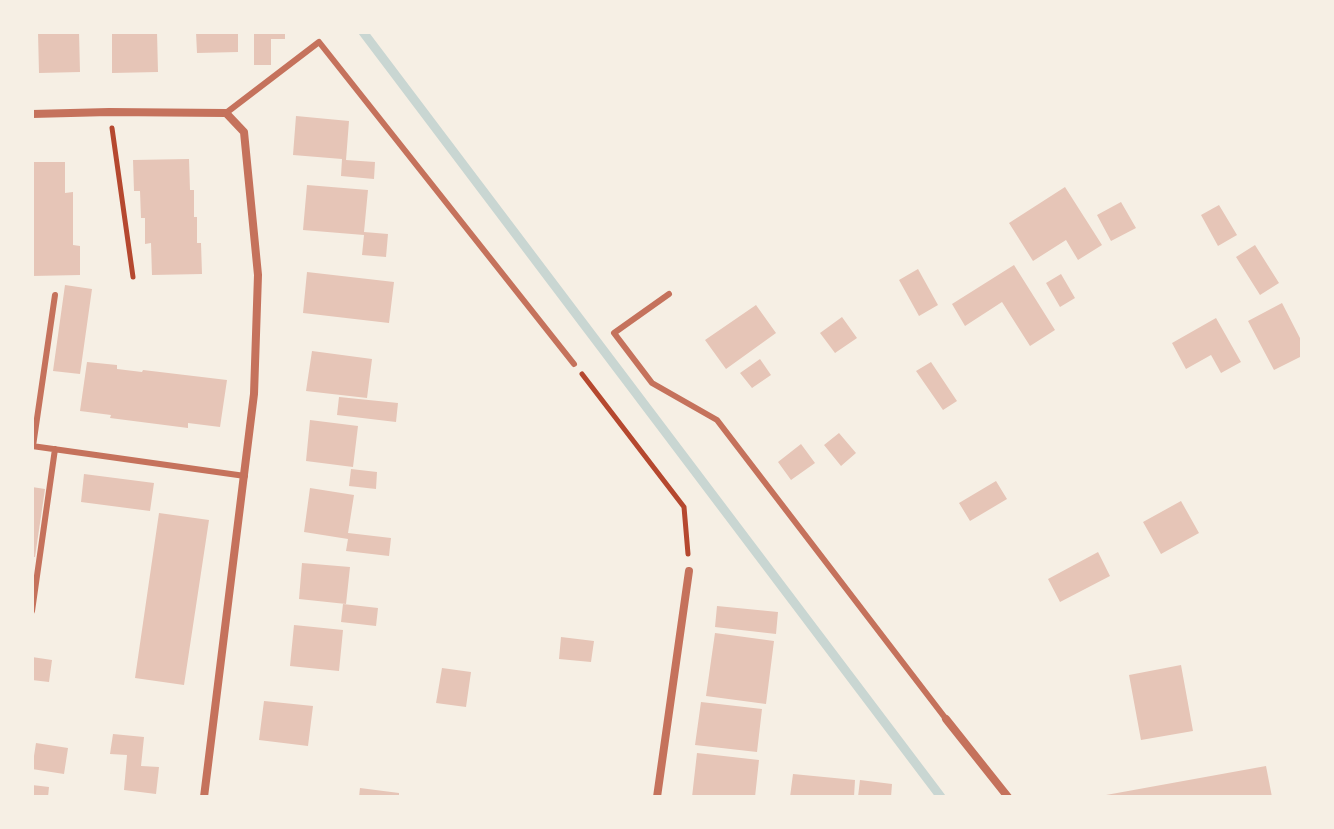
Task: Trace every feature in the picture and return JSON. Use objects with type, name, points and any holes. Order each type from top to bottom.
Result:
[{"type":"street","points":[[32,114],[226,113],[244,132],[258,275],[254,394],[204,797]]},
{"type":"street","points":[[657,797],[689,571]]},
{"type":"street","points":[[946,719],[1008,797]]},
{"type":"lane","points":[[226,113],[319,42],[574,364]]},
{"type":"lane","points":[[669,294],[614,333],[652,383],[717,420],[946,719]]},
{"type":"lane","points":[[55,295],[32,446],[245,476]]},
{"type":"lane","points":[[32,611],[55,449]]},
{"type":"path","points":[[109,112],[133,277]]},
{"type":"path","points":[[574,364],[684,507],[689,571]]},
{"type":"building","points":[[38,32],[79,32],[80,72],[39,73]]},
{"type":"building","points":[[112,32],[157,32],[158,72],[112,73]]},
{"type":"building","points":[[196,32],[238,32],[238,52],[197,53]]},
{"type":"building","points":[[254,32],[285,32],[285,39],[271,39],[271,65],[254,65]]},
{"type":"building","points":[[296,116],[349,121],[346,160],[375,162],[374,179],[341,176],[342,159],[293,155]]},
{"type":"building","points":[[189,159],[190,190],[194,190],[194,217],[197,217],[197,243],[201,243],[202,274],[152,275],[151,243],[145,244],[145,218],[141,218],[140,191],[134,191],[133,160]]},
{"type":"building","points":[[32,162],[65,162],[65,193],[73,192],[73,245],[80,246],[80,275],[32,276]]},
{"type":"building","points":[[307,185],[368,190],[364,232],[388,234],[386,257],[362,255],[364,235],[303,230]]},
{"type":"building","points":[[1065,187],[1102,245],[1078,260],[1066,240],[1033,261],[1009,223]]},
{"type":"building","points":[[1121,202],[1136,228],[1111,241],[1097,215]]},
{"type":"building","points":[[1219,205],[1237,235],[1218,246],[1201,215]]},
{"type":"building","points":[[1255,245],[1279,283],[1260,295],[1236,257]]},
{"type":"building","points":[[1014,265],[1055,330],[1030,346],[1002,302],[965,326],[952,304]]},
{"type":"building","points":[[918,269],[938,305],[919,316],[899,280]]},
{"type":"building","points":[[307,272],[394,282],[389,323],[303,313]]},
{"type":"building","points":[[1061,274],[1075,298],[1060,307],[1046,283]]},
{"type":"building","points":[[65,285],[92,289],[80,374],[53,371]]},
{"type":"building","points":[[1282,303],[1302,342],[1302,356],[1274,370],[1248,321]]},
{"type":"building","points":[[756,305],[776,333],[726,369],[705,340]]},
{"type":"building","points":[[842,317],[857,338],[835,353],[820,333]]},
{"type":"building","points":[[1216,318],[1241,362],[1221,373],[1211,355],[1186,369],[1172,343]]},
{"type":"building","points":[[312,351],[372,359],[367,398],[306,391]]},
{"type":"building","points":[[760,359],[771,375],[752,388],[740,373]]},
{"type":"building","points":[[87,362],[117,365],[117,369],[227,380],[220,427],[188,423],[188,428],[80,411]]},
{"type":"building","points":[[931,362],[957,401],[943,410],[916,371]]},
{"type":"building","points":[[339,397],[398,403],[396,422],[337,415]]},
{"type":"building","points":[[310,420],[358,426],[353,467],[306,461]]},
{"type":"building","points":[[839,433],[856,453],[841,466],[824,445]]},
{"type":"building","points":[[801,444],[815,463],[791,480],[778,462]]},
{"type":"building","points":[[351,469],[377,472],[376,489],[349,486]]},
{"type":"building","points":[[84,474],[154,483],[150,511],[81,502]]},
{"type":"building","points":[[996,481],[1007,499],[970,521],[959,503]]},
{"type":"building","points":[[32,487],[45,489],[35,557],[32,557]]},
{"type":"building","points":[[310,488],[354,495],[348,533],[391,538],[389,556],[346,551],[348,539],[304,532]]},
{"type":"building","points":[[1181,501],[1199,533],[1161,554],[1143,522]]},
{"type":"building","points":[[159,513],[209,520],[184,685],[135,678]]},
{"type":"building","points":[[1098,552],[1110,576],[1060,602],[1048,579]]},
{"type":"building","points":[[302,563],[350,567],[346,604],[299,599]]},
{"type":"building","points":[[343,604],[378,608],[376,626],[341,622]]},
{"type":"building","points":[[717,606],[778,612],[776,634],[715,627]]},
{"type":"building","points":[[294,625],[343,630],[339,671],[290,666]]},
{"type":"building","points":[[715,633],[774,641],[766,704],[706,696]]},
{"type":"building","points":[[561,637],[594,641],[591,662],[559,659]]},
{"type":"building","points":[[32,657],[52,660],[49,682],[32,680]]},
{"type":"building","points":[[1181,665],[1193,731],[1141,740],[1129,675]]},
{"type":"building","points":[[442,668],[471,672],[466,707],[436,703]]},
{"type":"building","points":[[264,701],[313,706],[308,746],[259,740]]},
{"type":"building","points":[[701,702],[762,709],[757,752],[695,745]]},
{"type":"building","points":[[113,734],[144,737],[141,766],[159,767],[156,794],[124,790],[127,755],[110,754]]},
{"type":"building","points":[[36,743],[68,748],[64,774],[32,769]]},
{"type":"building","points":[[697,753],[759,760],[755,797],[692,797]]},
{"type":"building","points":[[1266,766],[1272,797],[1106,797],[1106,795]]},
{"type":"building","points":[[793,774],[855,780],[854,797],[790,797]]},
{"type":"building","points":[[860,780],[892,784],[891,797],[858,797]]},
{"type":"building","points":[[32,785],[49,787],[48,797],[32,797]]},
{"type":"building","points":[[360,788],[399,793],[399,797],[359,797]]},
{"type":"waterway","points":[[363,32],[941,797]]}]
